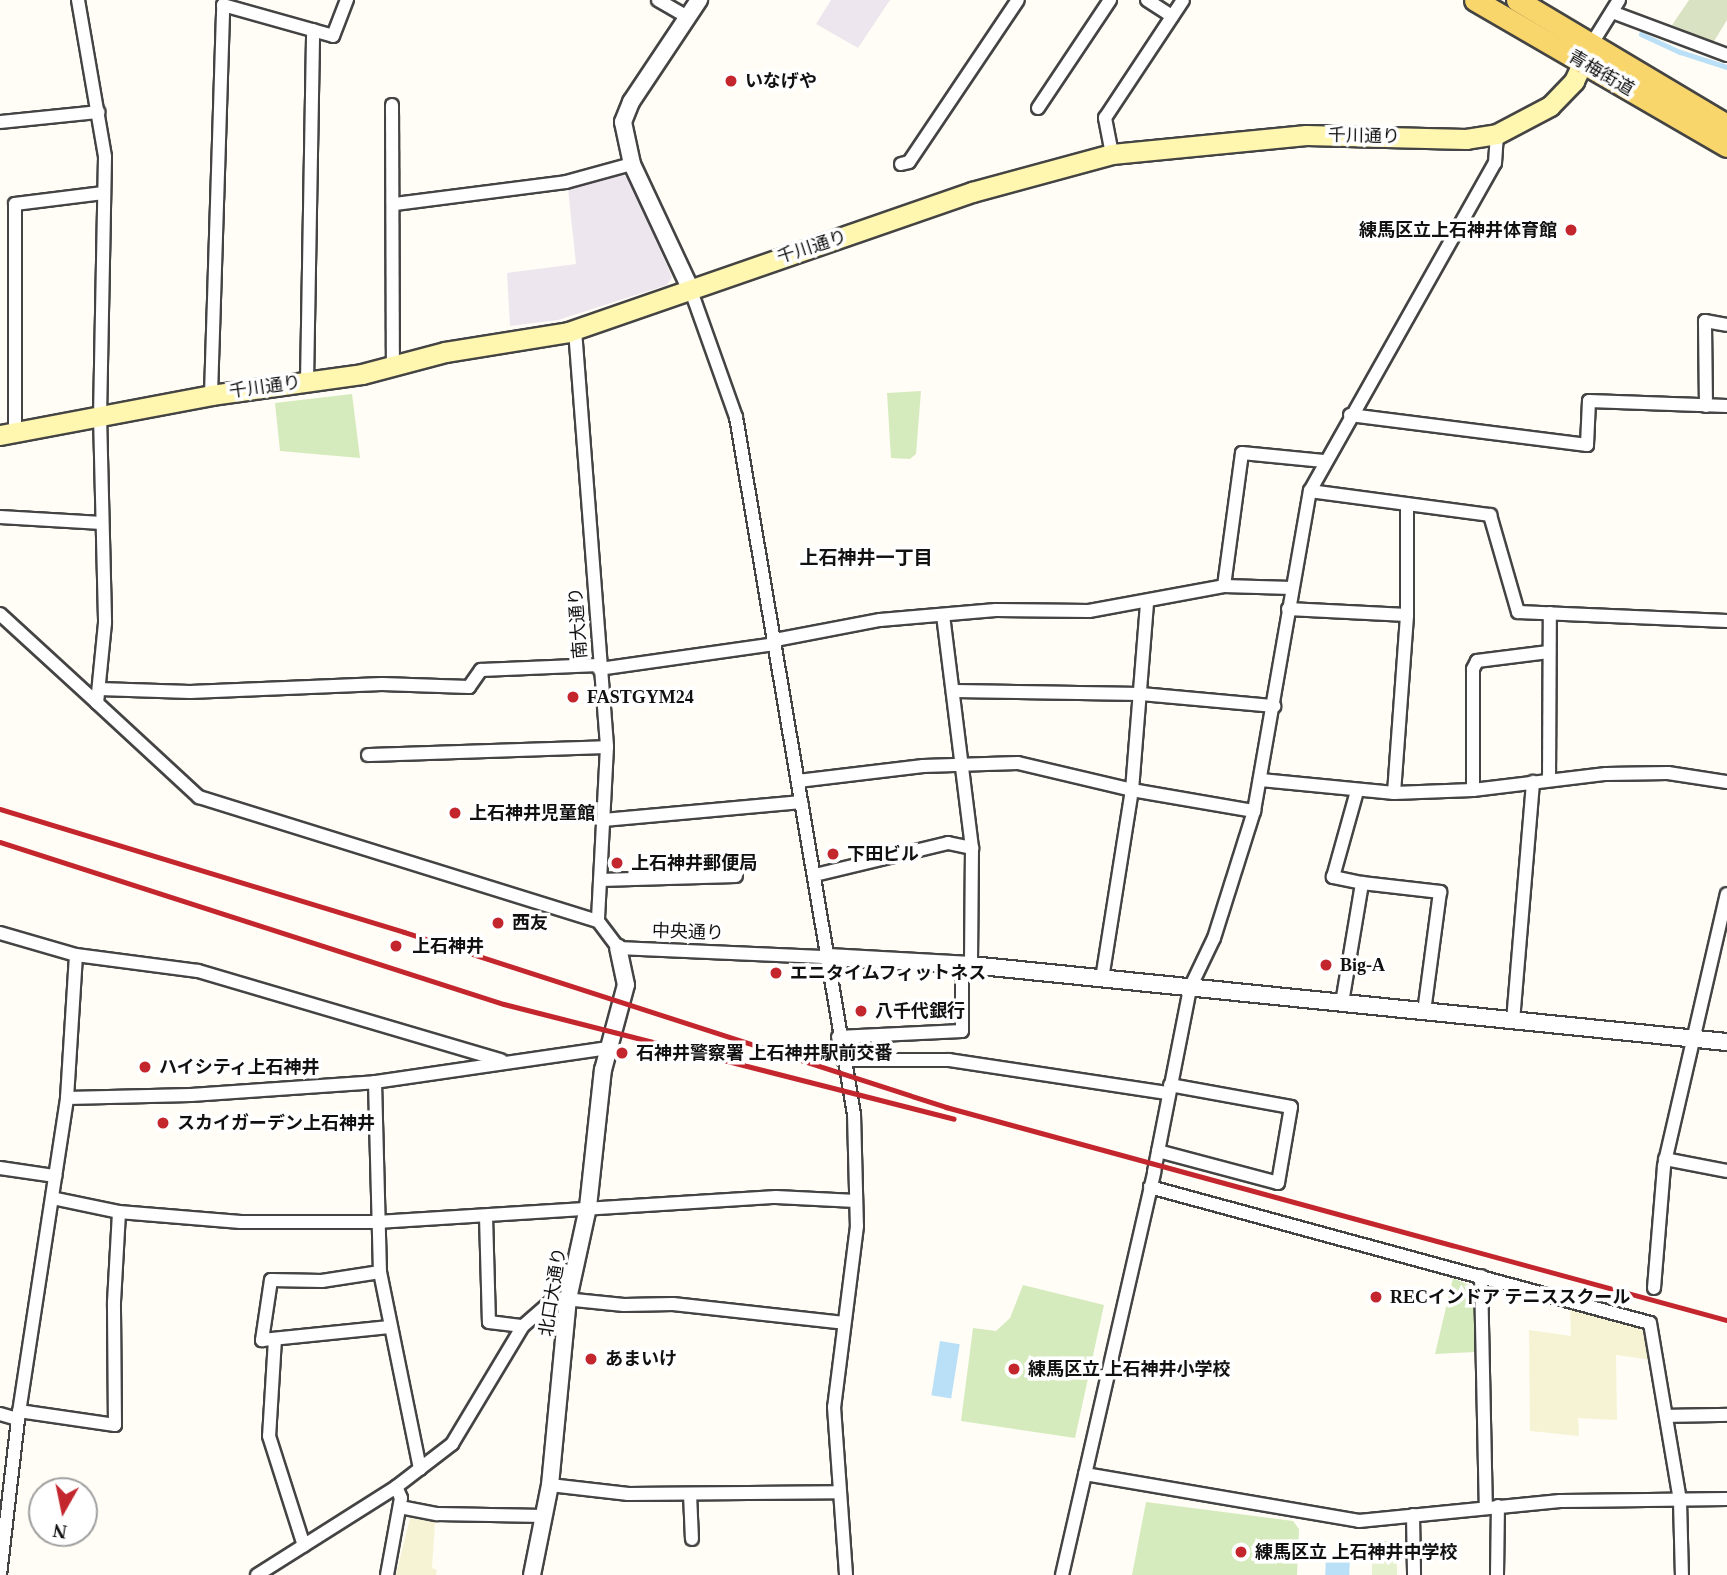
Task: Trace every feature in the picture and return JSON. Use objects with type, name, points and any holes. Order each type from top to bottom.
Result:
[{"type":"main road","name":"青梅街道","points":[[1475,0],[1727,125]]},
{"type":"main road","name":"青梅街道","points":[[1517,0],[1588,54],[1727,146]]},
{"type":"main road","name":"千川通り","points":[[8,433],[211,395],[307,382],[575,330],[972,192],[1112,155],[1306,135],[1466,139],[1497,134],[1550,106],[1588,54]]},
{"type":"street","points":[[78,0],[105,157],[100,415],[105,623],[97,703]]},
{"type":"street","points":[[256,14],[262,0]]},
{"type":"street","points":[[211,395],[223,5],[334,36],[347,0]]},
{"type":"street","points":[[659,0],[688,17]]},
{"type":"street","points":[[699,0],[623,122],[632,164],[690,288],[736,417],[815,875],[838,1037],[855,1124],[856,1201],[834,1402],[838,1492],[846,1575]]},
{"type":"street","points":[[901,164],[909,162],[1018,0]]},
{"type":"street","points":[[1038,108],[1110,0]]},
{"type":"street","points":[[1147,0],[1172,16]]},
{"type":"street","points":[[1112,155],[1105,118],[1183,0]]},
{"type":"street","points":[[1588,54],[1615,6],[1727,55]]},
{"type":"street","points":[[307,382],[313,30]]},
{"type":"street","points":[[392,105],[395,204],[393,366]]},
{"type":"street","points":[[0,122],[98,111]]},
{"type":"street","points":[[1062,1575],[1158,1151],[1190,988],[1214,938],[1254,811],[1310,491],[1324,461],[1495,163],[1497,134]]},
{"type":"street","points":[[395,204],[566,181],[632,164]]},
{"type":"street","points":[[8,433],[15,204],[103,193]]},
{"type":"street","points":[[1706,406],[1705,321],[1727,325]]},
{"type":"street","name":"南大通り","points":[[575,330],[607,747],[597,921]]},
{"type":"street","points":[[1350,415],[1587,445],[1589,401],[1727,406]]},
{"type":"street","points":[[1224,586],[1242,453],[1324,461]]},
{"type":"street","points":[[1310,491],[1490,515],[1518,612],[1727,621]]},
{"type":"street","points":[[1394,793],[1407,615],[1407,504]]},
{"type":"street","points":[[0,517],[102,523]]},
{"type":"street","points":[[99,689],[190,692],[382,684],[468,687],[481,670],[599,667],[775,642],[880,620],[943,615],[1089,611],[1224,586],[1292,588]]},
{"type":"street","points":[[1102,979],[1132,790],[1147,602]]},
{"type":"street","points":[[1288,609],[1407,615]]},
{"type":"street","points":[[1549,612],[1549,780]]},
{"type":"street","points":[[0,614],[199,797],[597,921],[618,948]]},
{"type":"street","points":[[838,1037],[962,1031],[972,848],[965,765],[943,615]]},
{"type":"street","points":[[1472,790],[1471,704],[1477,661],[1548,652]]},
{"type":"street","points":[[955,691],[1140,694],[1274,706]]},
{"type":"street","points":[[368,755],[607,747]]},
{"type":"street","points":[[798,781],[965,765],[1017,763],[1132,790],[1254,811]]},
{"type":"street","points":[[1261,780],[1357,792],[1394,793],[1472,790],[1549,780],[1668,772],[1727,782]]},
{"type":"street","points":[[1513,1021],[1533,782]]},
{"type":"street","points":[[1357,792],[1333,877],[1440,892],[1424,1012]]},
{"type":"street","points":[[604,820],[801,802]]},
{"type":"street","points":[[815,875],[948,843],[972,848]]},
{"type":"street","points":[[600,880],[736,876]]},
{"type":"street","points":[[1342,1003],[1362,883]]},
{"type":"street","points":[[1654,1288],[1665,1159],[1696,1039],[1727,894]]},
{"type":"street","points":[[0,933],[76,956],[198,971],[507,1062]]},
{"type":"street","name":"中央通り","points":[[618,948],[828,957]]},
{"type":"street","name":"北口大通り","points":[[532,1575],[550,1485],[568,1299],[588,1207],[608,1048],[626,985],[618,948]]},
{"type":"street","points":[[0,1575],[3,1518],[67,1098],[76,956]]},
{"type":"street","points":[[828,957],[967,965],[1727,1042]]},
{"type":"street","points":[[67,1098],[191,1096],[376,1082],[608,1048]]},
{"type":"street","points":[[844,1060],[949,1060],[1291,1107],[1278,1183],[1158,1151]]},
{"type":"street","points":[[376,1082],[380,1272],[389,1327],[420,1469]]},
{"type":"street","points":[[1665,1159],[1727,1171]]},
{"type":"street","points":[[0,1168],[55,1176]]},
{"type":"street","points":[[1150,1187],[1650,1323],[1680,1501],[1682,1575]]},
{"type":"street","points":[[52,1198],[119,1212],[241,1222],[377,1222],[588,1207],[705,1205],[776,1197],[856,1201]]},
{"type":"street","points":[[0,1414],[114,1425],[114,1302],[119,1212]]},
{"type":"street","points":[[486,1216],[489,1322],[523,1326]]},
{"type":"street","points":[[380,1272],[322,1281],[271,1280],[262,1340],[389,1327]]},
{"type":"street","points":[[1481,1276],[1497,1575]]},
{"type":"street","points":[[259,1574],[396,1487],[460,1435],[523,1326],[547,1301],[568,1299],[624,1305],[673,1304],[844,1323]]},
{"type":"street","points":[[275,1339],[269,1436],[303,1546]]},
{"type":"street","points":[[1667,1416],[1727,1415]]},
{"type":"street","points":[[1085,1474],[1359,1521],[1492,1507],[1727,1499]]},
{"type":"street","points":[[550,1485],[628,1494],[838,1492]]},
{"type":"street","points":[[387,1575],[400,1507],[396,1487]]},
{"type":"street","points":[[691,1494],[692,1539]]},
{"type":"street","points":[[400,1507],[437,1514],[544,1517]]},
{"type":"street","points":[[1413,1515],[1414,1575]]},
{"type":"shaded area","points":[[831,0],[890,0],[858,48],[816,24]]},
{"type":"shaded area","points":[[622,174],[629,179],[672,277],[667,285],[558,320],[510,326],[507,273],[576,264],[568,189]]},
{"type":"shaded area","points":[[1570,1307],[1649,1328],[1652,1360],[1616,1355],[1617,1420],[1578,1418],[1579,1436],[1530,1431],[1529,1330],[1571,1336]]},
{"type":"shaded area","points":[[410,1518],[435,1522],[432,1568],[437,1570],[436,1575],[396,1575]]},
{"type":"green space","points":[[1689,0],[1727,0],[1727,20],[1713,43],[1672,25]]},
{"type":"green space","points":[[921,391],[916,454],[910,459],[891,458],[887,393]]},
{"type":"green space","points":[[352,394],[360,458],[280,451],[275,403]]},
{"type":"green space","points":[[1453,1278],[1475,1288],[1475,1352],[1435,1354]]},
{"type":"green space","points":[[1023,1285],[1104,1305],[1075,1438],[961,1421],[973,1328],[996,1331],[1010,1318]]},
{"type":"green space","points":[[1146,1502],[1293,1521],[1299,1529],[1297,1575],[1132,1575]]},
{"type":"green space","points":[[1372,1541],[1397,1541],[1397,1575],[1372,1575]]},
{"type":"water","points":[[940,1341],[960,1344],[951,1398],[931,1395]]},
{"type":"water","points":[[1326,1554],[1350,1555],[1349,1575],[1325,1575]]},
{"type":"waterway","points":[[1641,34],[1680,52],[1727,67]]},
{"type":"railway","points":[[0,809],[404,932],[946,1107],[1727,1320]]},
{"type":"railway","points":[[0,842],[504,1004],[954,1119]]},
{"type":"place","name":"いなげや","points":[[731,81]]},
{"type":"place","name":"練馬区立上石神井体育館","points":[[1571,230]]},
{"type":"place","name":"FASTGYM24","points":[[573,697]]},
{"type":"place","name":"上石神井児童館","points":[[455,813]]},
{"type":"place","name":"下田ビル","points":[[833,854]]},
{"type":"place","name":"上石神井郵便局","points":[[617,863]]},
{"type":"place","name":"西友","points":[[498,923]]},
{"type":"place","name":"上石神井","points":[[396,946]]},
{"type":"place","name":"Big-A","points":[[1326,965]]},
{"type":"place","name":"エニタイムフィットネス","points":[[776,973]]},
{"type":"place","name":"八千代銀行","points":[[861,1011]]},
{"type":"place","name":"石神井警察署 上石神井駅前交番","points":[[622,1053]]},
{"type":"place","name":"ハイシティ上石神井","points":[[145,1067]]},
{"type":"place","name":"スカイガーデン上石神井","points":[[163,1123]]},
{"type":"place","name":"RECインドア テニススクール","points":[[1376,1297]]},
{"type":"place","name":"あまいけ","points":[[591,1359]]},
{"type":"place","name":"練馬区立 上石神井小学校","points":[[1014,1369]]},
{"type":"place","name":"練馬区立 上石神井中学校","points":[[1241,1552]]},
{"type":"district","name":"上石神井一丁目","points":[[866,558]]}]
